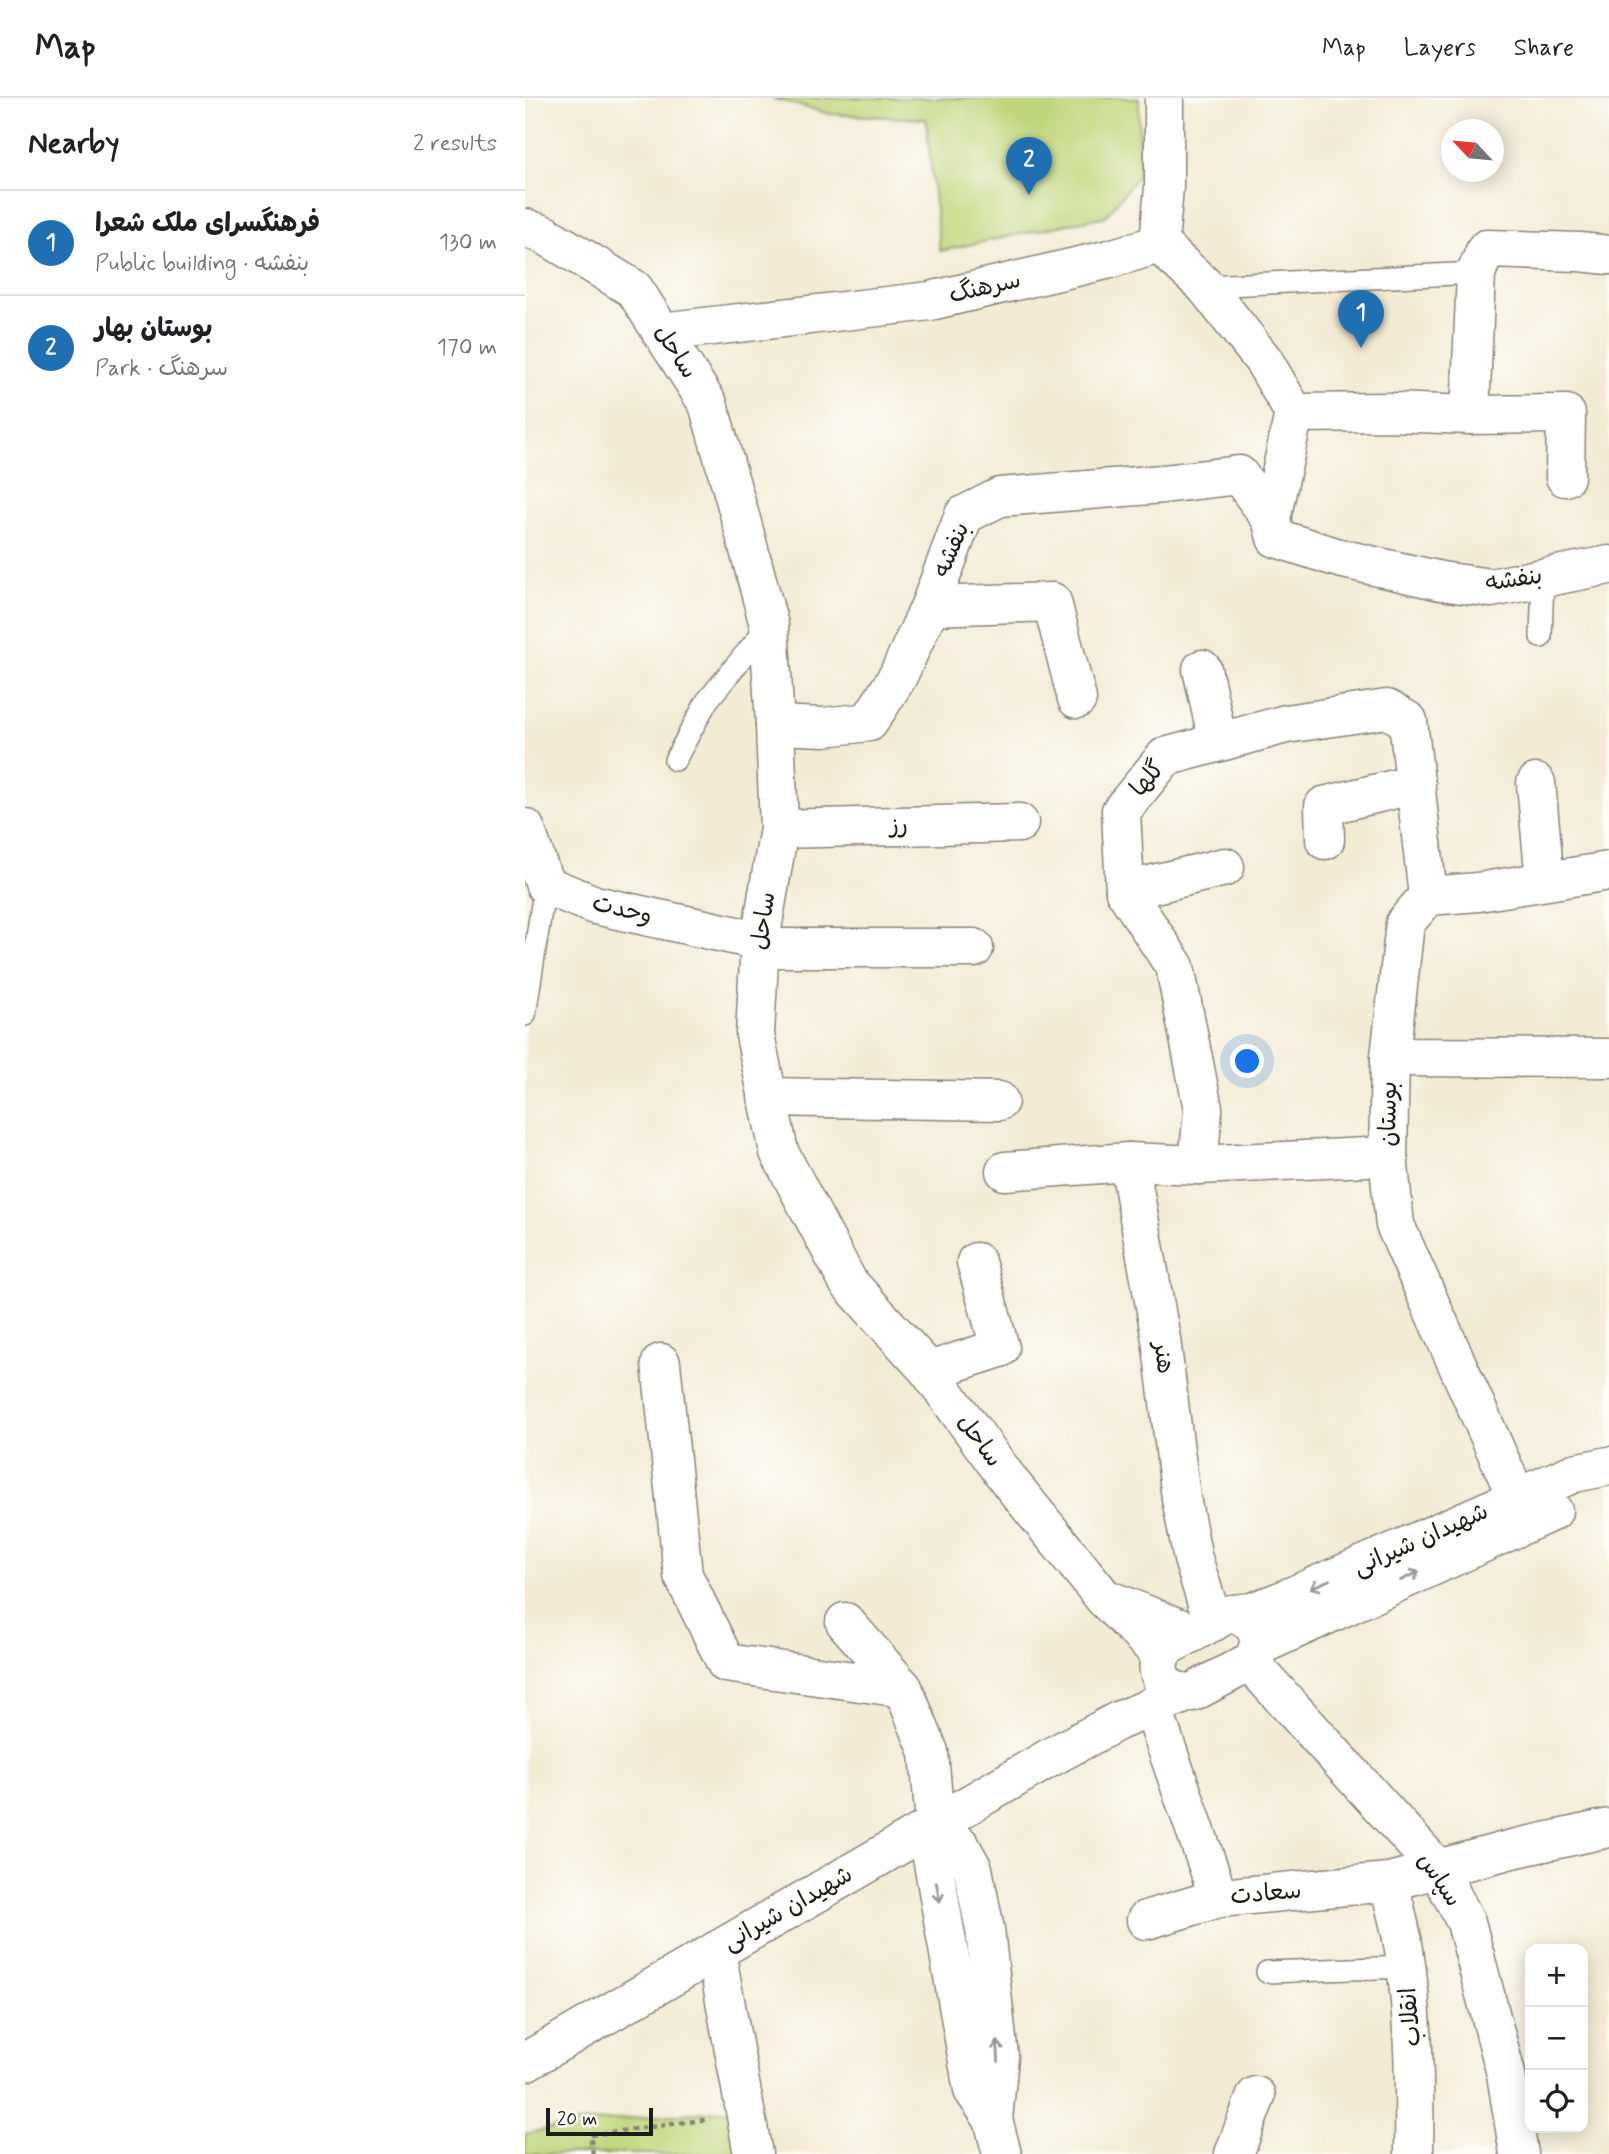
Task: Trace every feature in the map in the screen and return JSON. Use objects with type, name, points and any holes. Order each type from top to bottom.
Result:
[{"type":"street","points":[[1164,98],[1164,187],[1159,244],[1205,286],[1264,361],[1294,413],[1271,519]]},
{"type":"street","name":"ساحل","points":[[525,228],[545,234],[634,289],[708,404],[769,625],[779,830],[759,944],[755,1035],[779,1152],[848,1282],[929,1371],[1010,1482],[1104,1598],[1159,1658],[1161,1680],[1167,1687],[1168,1700]]},
{"type":"street","name":"سرهنگ","points":[[661,332],[930,301],[1110,259],[1159,244]]},
{"type":"street","points":[[1470,415],[1476,273],[1486,248],[1580,251],[1609,255]]},
{"type":"street","points":[[1294,413],[1566,414],[1565,477]]},
{"type":"street","name":"بنفشه","points":[[775,725],[824,727],[869,722],[898,676],[930,606],[964,515],[1000,497],[1239,475],[1271,519],[1276,538],[1339,558],[1441,581],[1491,588],[1609,565]]},
{"type":"street","points":[[930,606],[1052,602],[1077,699]]},
{"type":"street","points":[[1202,669],[1218,742]]},
{"type":"street","name":"گلها","points":[[1125,891],[1121,811],[1165,757],[1286,724],[1387,709],[1408,721],[1428,897]]},
{"type":"street","points":[[1536,783],[1545,881]]},
{"type":"street","points":[[1325,840],[1324,806],[1416,784]]},
{"type":"street","name":"رز","points":[[779,830],[1019,823]]},
{"type":"street","points":[[525,828],[545,885]]},
{"type":"street","points":[[1198,1165],[1203,1110],[1175,967],[1125,891],[1225,866]]},
{"type":"street","points":[[1428,897],[1609,871]]},
{"type":"street","name":"وحدت","points":[[545,885],[595,905],[759,944],[974,948]]},
{"type":"street","name":"بوستان","points":[[1428,897],[1405,923],[1391,1057],[1388,1156],[1395,1225],[1517,1498]]},
{"type":"street","points":[[1391,1057],[1609,1058]]},
{"type":"street","points":[[767,1097],[999,1101]]},
{"type":"street","points":[[1005,1171],[1129,1162],[1198,1165],[1388,1156]]},
{"type":"street","name":"هنر","points":[[1129,1162],[1160,1339],[1181,1498],[1193,1559],[1213,1623]]},
{"type":"street","points":[[929,1371],[1000,1348],[976,1262]]},
{"type":"street","points":[[661,1363],[683,1575],[726,1663],[903,1688]]},
{"type":"street","name":"شهیدان شیرانی","points":[[1051,1757],[1145,1680],[1166,1647],[1213,1623],[1281,1601],[1574,1473],[1609,1466]]},
{"type":"street","name":"شهیدان شیرانی","points":[[525,2062],[1051,1757],[1168,1700],[1193,1692],[1270,1643],[1589,1494],[1609,1480]]},
{"type":"street","points":[[1104,1598],[1213,1623]]},
{"type":"street","name":"سپاس","points":[[1213,1623],[1243,1616],[1257,1628],[1255,1654],[1438,1869],[1467,1923],[1506,2074],[1519,2154]]},
{"type":"street","points":[[845,1622],[903,1688],[929,1752],[935,1824],[960,1845],[973,1869],[985,1930],[999,2057],[997,2137]]},
{"type":"street","points":[[1168,1700],[1219,1898]]},
{"type":"street","name":"سعادت","points":[[1146,1920],[1219,1898],[1389,1882],[1512,1849],[1609,1828]]},
{"type":"street","name":"انقلاب","points":[[1389,1882],[1404,1948],[1415,2064],[1414,2154]]},
{"type":"street","points":[[716,1951],[753,2154]]},
{"type":"street","points":[[1234,2154],[1255,2096]]},
{"type":"lane","points":[[1205,286],[1476,273]]},
{"type":"lane","points":[[1541,637],[1543,577]]},
{"type":"lane","points":[[675,760],[707,701],[769,625]]},
{"type":"lane","points":[[525,1015],[545,885]]},
{"type":"lane","points":[[1267,1972],[1406,1967]]},
{"type":"path","points":[[593,2154],[590,2135],[711,2119]]},
{"type":"green space","points":[[772,98],[1139,98],[1139,174],[1106,216],[940,251],[926,119],[830,114]]},
{"type":"green space","points":[[741,2109],[748,2154],[525,2154],[525,2134],[570,2124]]},
{"type":"place","name":"بوستان بهار","points":[[1029,195]]},
{"type":"place","name":"فرهنگسرای ملک شعرا","points":[[1361,348]]}]
